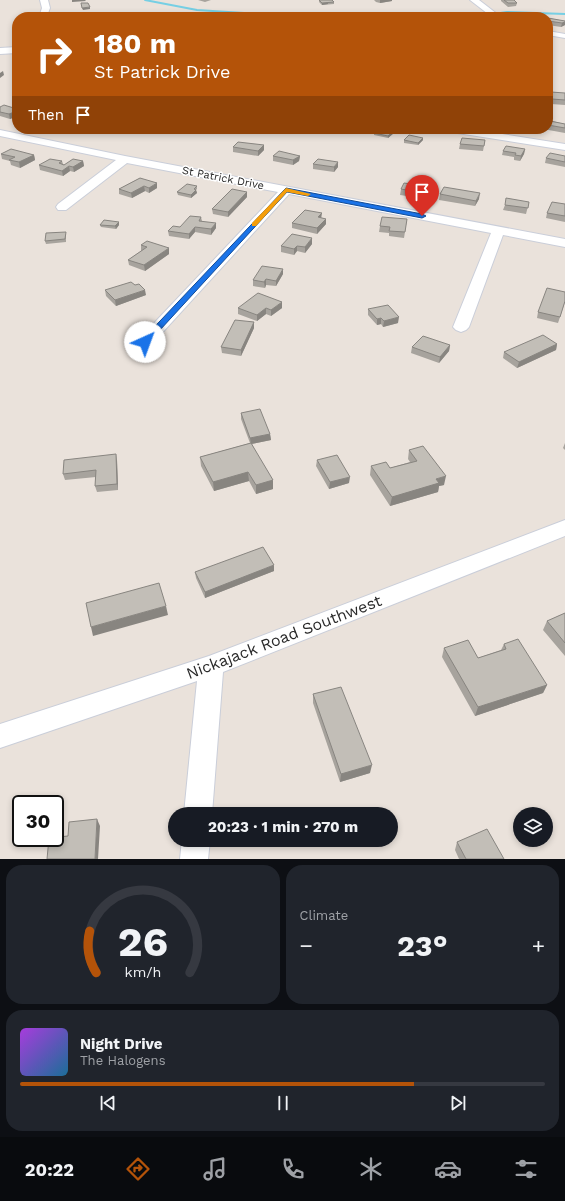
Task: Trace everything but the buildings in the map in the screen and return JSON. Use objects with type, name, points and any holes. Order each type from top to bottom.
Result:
[{"type":"street","points":[[44,0],[46,8],[45,12]]},
{"type":"street","points":[[474,0],[490,12]]},
{"type":"street","points":[[553,34],[565,36]]},
{"type":"street","points":[[0,51],[12,50]]},
{"type":"street","name":"St Patrick Drive","points":[[0,133],[125,159],[565,243]]},
{"type":"street","points":[[483,134],[565,147]]},
{"type":"street","points":[[62,207],[125,159]]},
{"type":"street","points":[[145,342],[286,190]]},
{"type":"street","points":[[461,327],[498,231]]},
{"type":"street","name":"Nickajack Road Southwest","points":[[0,736],[210,666],[565,528]]},
{"type":"street","points":[[199,807],[210,666]]},
{"type":"street","points":[[194,859],[195,847]]},
{"type":"waterway","points":[[145,0],[197,10],[228,12]]},
{"type":"waterway","points":[[553,14],[565,14]]},
{"type":"slow traffic","points":[[254,225],[286,190],[308,194]]},
{"type":"route","points":[[145,342],[286,190],[422,216]]}]
